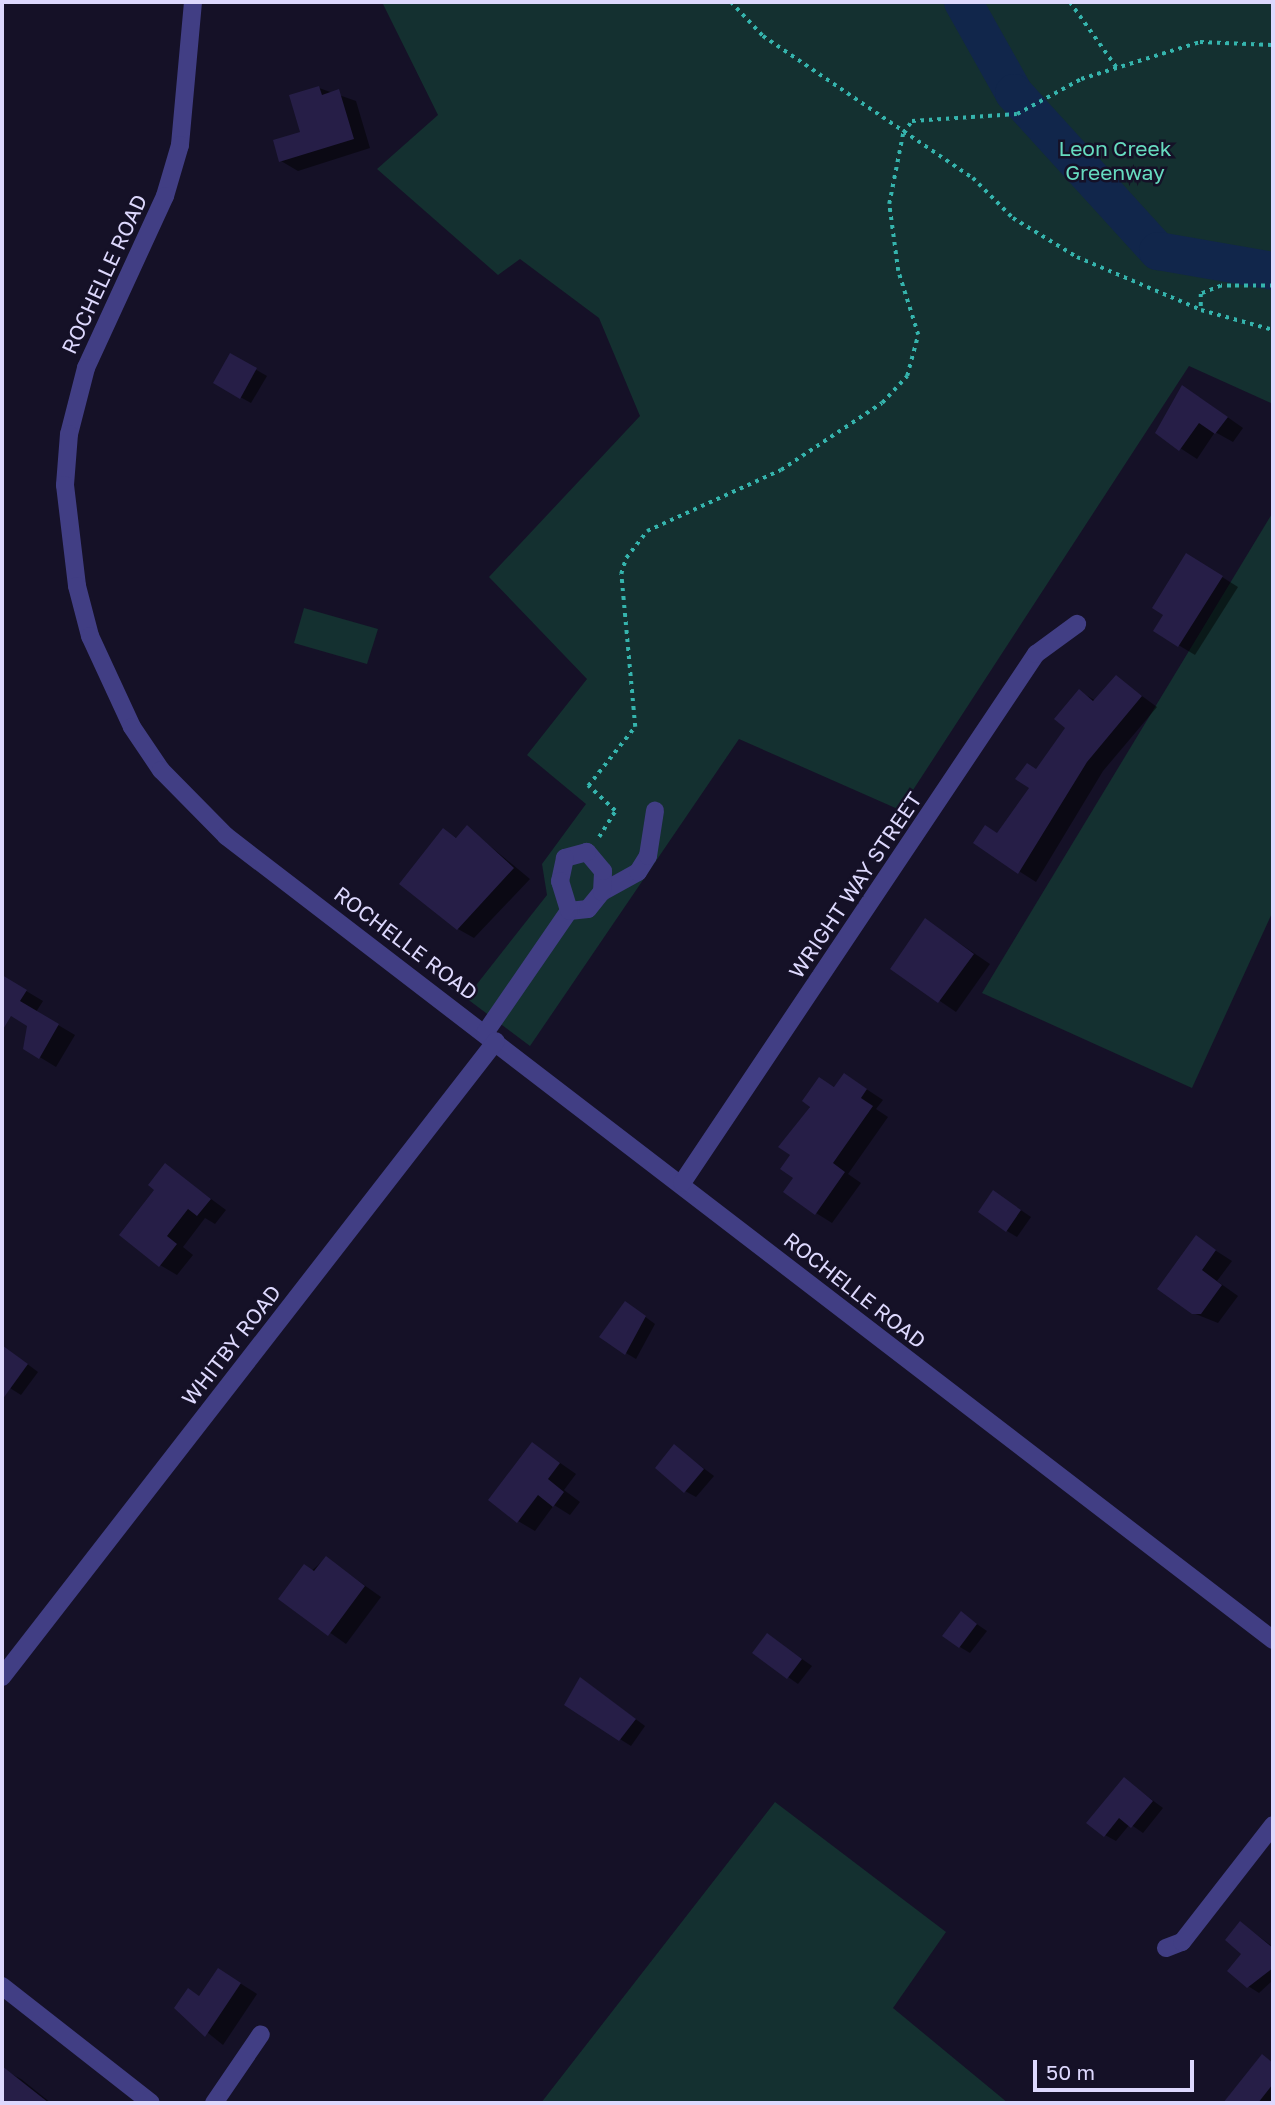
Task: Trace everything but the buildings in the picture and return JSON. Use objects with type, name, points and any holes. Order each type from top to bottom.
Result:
[{"type":"street","name":"ROCHELLE ROAD","points":[[193,2],[180,145],[165,195],[90,356],[69,434],[69,539],[90,636],[132,727],[196,807],[1273,1640]]},
{"type":"street","name":"WRIGHT WAY STREET","points":[[682,1183],[1036,654],[1077,624]]},
{"type":"street","points":[[602,892],[603,871],[587,852],[565,858],[561,890],[569,911],[588,909],[602,892],[638,872],[648,856],[655,811]]},
{"type":"street","name":"WHITBY ROAD","points":[[2,1677],[490,1037],[569,911]]},
{"type":"street","points":[[1166,1948],[1182,1942],[1273,1825]]},
{"type":"street","points":[[2,1986],[150,2103]]},
{"type":"street","points":[[214,2103],[261,2034]]},
{"type":"path","points":[[731,2],[763,36],[974,178],[1013,218],[1077,257],[1201,310],[1273,330]]},
{"type":"path","points":[[1070,2],[1116,68]]},
{"type":"path","points":[[587,852],[615,811],[587,786],[635,727],[621,574],[626,558],[647,531],[781,470],[873,410],[907,376],[918,335],[898,271],[889,204],[904,133],[925,117],[1017,114],[1116,68],[1200,42],[1273,45]]},
{"type":"path","points":[[1201,310],[1200,294],[1221,286],[1273,286]]},
{"type":"green space","name":"Leon Creek Greenway","points":[[382,2],[1273,2],[1273,404],[1189,366],[900,810],[739,739],[530,1046],[466,998],[547,895],[542,864],[586,804],[527,755],[587,679],[489,577],[640,416],[599,318],[520,259],[498,275],[377,169],[438,115]]},
{"type":"green space","points":[[1273,512],[1273,911],[1192,1088],[982,993]]},
{"type":"green space","points":[[304,608],[378,629],[367,664],[294,643]]},
{"type":"green space","points":[[775,1802],[946,1932],[893,2008],[1008,2103],[541,2103]]},
{"type":"waterway","points":[[963,2],[1014,93],[1158,251],[1273,271]]}]
